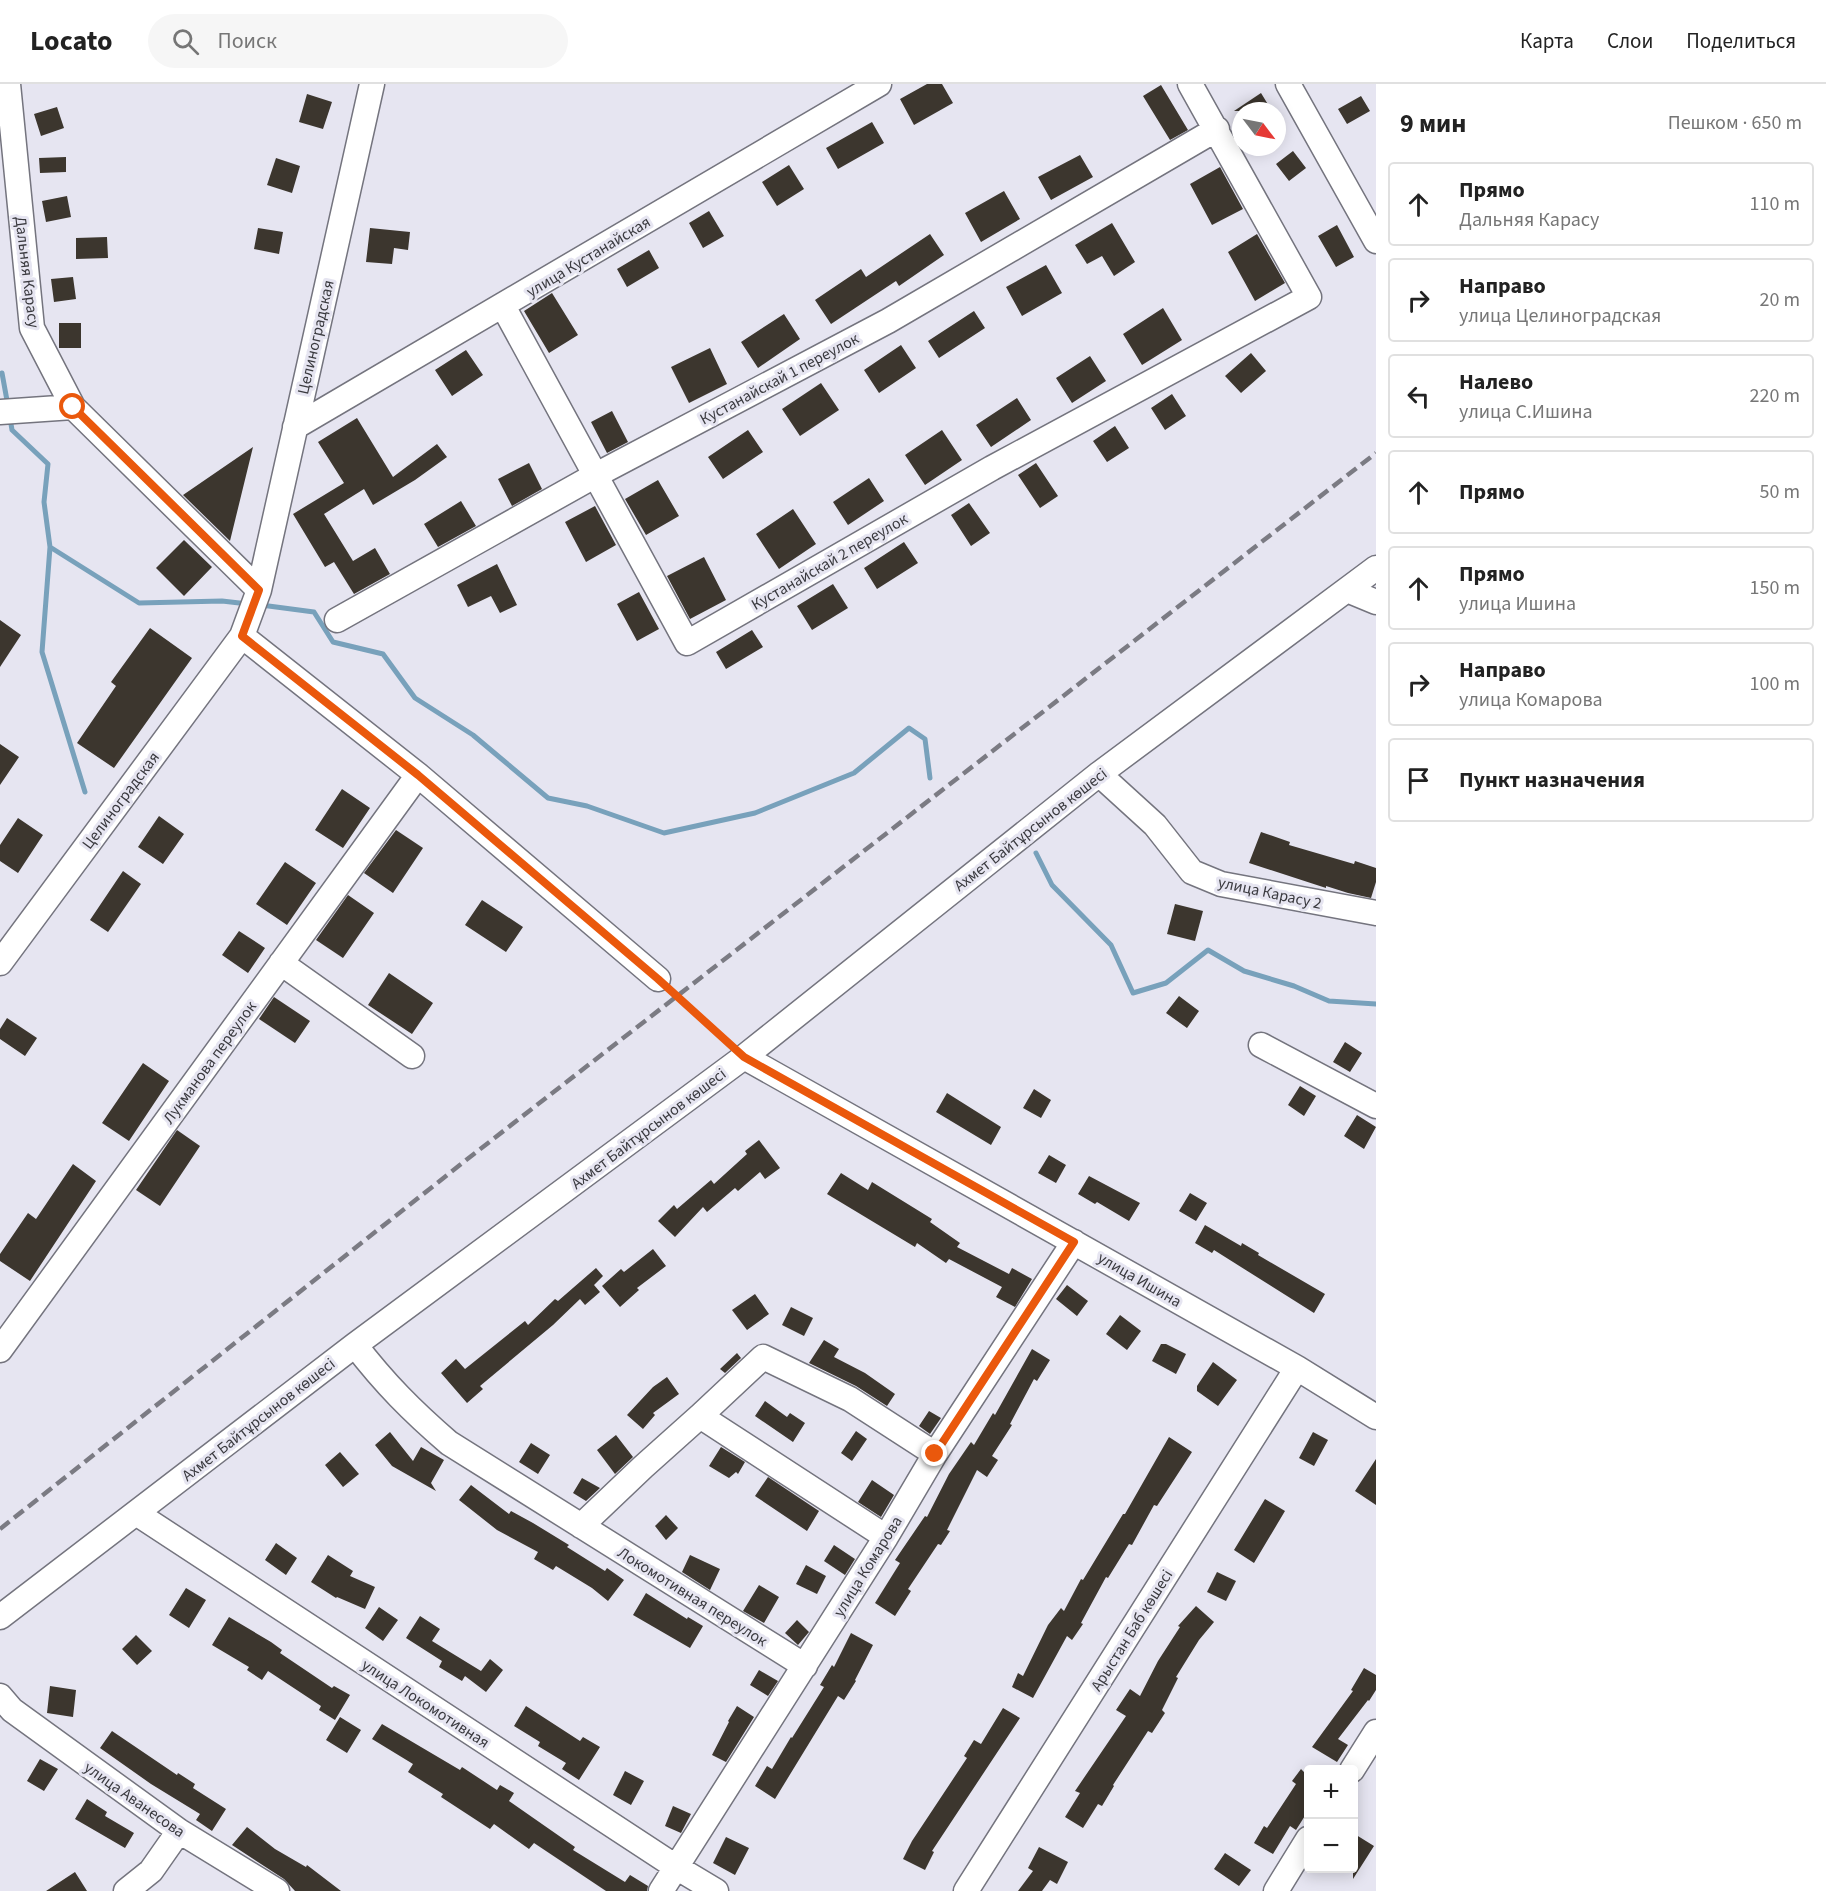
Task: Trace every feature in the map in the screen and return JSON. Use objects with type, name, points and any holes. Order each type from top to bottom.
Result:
[{"type":"street","name":"Дальняя Карасу","points":[[8,84],[32,328],[73,407],[259,590]]},
{"type":"street","name":"Целиноградская","points":[[0,963],[242,636],[259,590],[372,84]]},
{"type":"street","name":"улица Кустанайская","points":[[295,427],[879,84]]},
{"type":"street","points":[[1190,84],[1217,129]]},
{"type":"street","points":[[1288,84],[1376,241]]},
{"type":"street","name":"Кустанайскай 2 переулок","points":[[503,306],[687,643],[992,468],[1309,297],[1217,129]]},
{"type":"street","name":"Кустанайскай 1 переулок","points":[[337,620],[596,475],[888,321],[1217,129]]},
{"type":"street","points":[[0,412],[73,407]]},
{"type":"street","name":"Ахмет Байтұрсынов көшесі","points":[[0,1617],[355,1345],[744,1057],[1099,774],[1376,568]]},
{"type":"street","points":[[1347,590],[1376,602]]},
{"type":"street","points":[[242,636],[418,775],[658,979]]},
{"type":"street","name":"улица Карасу 2","points":[[1099,774],[1155,825],[1192,872],[1221,884],[1376,913]]},
{"type":"street","name":"Лукманова переулок","points":[[0,1350],[418,775]]},
{"type":"street","points":[[281,963],[412,1056]]},
{"type":"street","points":[[1261,1045],[1376,1106]]},
{"type":"street","name":"улица Ишина","points":[[744,1057],[1297,1368],[1376,1417]]},
{"type":"street","name":"улица Комарова","points":[[661,1891],[886,1537],[935,1454],[1074,1242]]},
{"type":"street","name":"Локомотивная переулок","points":[[355,1345],[383,1381],[413,1412],[449,1443],[804,1666]]},
{"type":"street","points":[[581,1527],[763,1357],[850,1399],[935,1454]]},
{"type":"street","name":"Арыстан Баб көшесі","points":[[966,1891],[1297,1368]]},
{"type":"street","points":[[700,1416],[886,1537]]},
{"type":"street","name":"улица Локомотивная","points":[[136,1513],[716,1891]]},
{"type":"street","name":"улица Аванесова","points":[[0,1696],[12,1710],[179,1831],[277,1891]]},
{"type":"street","points":[[1355,1765],[1376,1732]]},
{"type":"street","points":[[126,1891],[151,1871],[179,1831]]},
{"type":"street","points":[[1276,1891],[1304,1846]]},
{"type":"path","points":[[658,979],[744,1057]]},
{"type":"building","points":[[927,84],[942,84],[953,103],[914,125],[900,99]]},
{"type":"building","points":[[1161,85],[1188,130],[1170,140],[1143,96]]},
{"type":"building","points":[[1261,93],[1266,102],[1248,102]]},
{"type":"building","points":[[307,94],[332,102],[323,129],[299,122]]},
{"type":"building","points":[[1361,96],[1370,111],[1347,124],[1338,109]]},
{"type":"building","points":[[57,107],[64,128],[41,136],[34,114]]},
{"type":"building","points":[[872,122],[884,143],[838,169],[826,148]]},
{"type":"building","points":[[1293,151],[1306,168],[1289,181],[1276,164]]},
{"type":"building","points":[[1080,155],[1093,177],[1051,200],[1038,177]]},
{"type":"building","points":[[66,157],[66,172],[40,173],[39,158]]},
{"type":"building","points":[[276,158],[300,166],[292,193],[267,185]]},
{"type":"building","points":[[789,165],[804,189],[777,206],[762,182]]},
{"type":"building","points":[[1220,167],[1243,209],[1212,225],[1190,184]]},
{"type":"building","points":[[1004,191],[1020,219],[981,242],[965,213]]},
{"type":"building","points":[[67,196],[71,217],[46,222],[42,201]]},
{"type":"building","points":[[709,211],[724,236],[703,248],[689,223]]},
{"type":"building","points":[[1112,223],[1135,262],[1114,276],[1102,256],[1087,264],[1075,245]]},
{"type":"building","points":[[1337,225],[1354,257],[1336,267],[1318,236]]},
{"type":"building","points":[[258,228],[283,232],[279,254],[254,249]]},
{"type":"building","points":[[370,228],[410,232],[408,250],[394,248],[392,264],[366,262]]},
{"type":"building","points":[[930,234],[944,255],[899,286],[896,281],[831,324],[815,300],[861,269],[866,277]]},
{"type":"building","points":[[1257,234],[1285,283],[1255,301],[1228,252]]},
{"type":"building","points":[[107,237],[108,258],[76,259],[76,238]]},
{"type":"building","points":[[649,250],[659,268],[627,287],[617,269]]},
{"type":"building","points":[[1046,265],[1062,293],[1022,316],[1006,287]]},
{"type":"building","points":[[73,277],[76,299],[54,302],[51,279]]},
{"type":"building","points":[[552,293],[578,335],[549,353],[524,311]]},
{"type":"building","points":[[1163,308],[1182,340],[1142,365],[1123,334]]},
{"type":"building","points":[[974,311],[985,328],[939,358],[928,341]]},
{"type":"building","points":[[784,314],[800,339],[758,368],[741,342]]},
{"type":"building","points":[[59,323],[81,323],[81,348],[59,348]]},
{"type":"building","points":[[901,345],[916,368],[879,393],[864,370]]},
{"type":"building","points":[[710,348],[727,384],[689,403],[671,367]]},
{"type":"building","points":[[466,350],[483,375],[452,396],[435,370]]},
{"type":"building","points":[[1251,353],[1266,371],[1241,393],[1225,376]]},
{"type":"building","points":[[1090,356],[1106,381],[1072,403],[1056,378]]},
{"type":"building","points":[[821,383],[839,410],[800,436],[782,409]]},
{"type":"building","points":[[1172,394],[1186,416],[1165,430],[1151,408]]},
{"type":"building","points":[[1017,398],[1031,420],[991,447],[976,425]]},
{"type":"building","points":[[612,411],[628,442],[607,453],[591,422]]},
{"type":"building","points":[[357,418],[393,477],[437,444],[447,457],[415,480],[373,505],[364,489],[324,514],[353,561],[375,548],[390,574],[354,594],[334,562],[325,567],[293,514],[344,483],[318,442]]},
{"type":"building","points":[[1115,426],[1129,448],[1107,462],[1093,441]]},
{"type":"building","points":[[748,430],[763,452],[723,479],[708,457]]},
{"type":"building","points":[[942,430],[962,460],[925,485],[905,455]]},
{"type":"building","points":[[253,447],[230,541],[183,495]]},
{"type":"building","points":[[529,463],[542,489],[512,506],[498,479]]},
{"type":"building","points":[[1036,463],[1058,496],[1040,508],[1018,475]]},
{"type":"building","points":[[869,478],[884,501],[848,525],[833,502]]},
{"type":"building","points":[[658,480],[679,516],[646,535],[625,499]]},
{"type":"building","points":[[461,501],[476,526],[438,547],[424,524]]},
{"type":"building","points":[[969,503],[990,533],[971,546],[951,515]]},
{"type":"building","points":[[595,506],[616,545],[586,562],[565,522]]},
{"type":"building","points":[[793,509],[816,544],[779,569],[756,534]]},
{"type":"building","points":[[184,540],[212,567],[184,596],[156,568]]},
{"type":"building","points":[[904,542],[918,563],[877,589],[864,568]]},
{"type":"building","points":[[704,557],[726,600],[690,619],[667,576]]},
{"type":"building","points":[[497,564],[517,605],[500,613],[491,596],[468,607],[457,585]]},
{"type":"building","points":[[833,584],[848,608],[812,630],[797,606]]},
{"type":"building","points":[[639,592],[659,629],[637,641],[617,604]]},
{"type":"building","points":[[0,620],[21,635],[0,667]]},
{"type":"building","points":[[150,628],[192,658],[114,768],[77,743],[116,686],[111,682]]},
{"type":"building","points":[[752,630],[763,647],[726,669],[716,652]]},
{"type":"building","points":[[0,744],[19,757],[0,785]]},
{"type":"building","points":[[342,789],[370,808],[343,848],[315,830]]},
{"type":"building","points":[[159,816],[184,834],[163,864],[138,847]]},
{"type":"building","points":[[18,818],[43,835],[18,873],[0,861],[0,845]]},
{"type":"building","points":[[396,830],[423,848],[393,893],[364,873]]},
{"type":"building","points":[[1261,832],[1290,842],[1289,845],[1376,868],[1376,882],[1371,898],[1326,886],[1326,888],[1249,863]]},
{"type":"building","points":[[285,862],[316,883],[287,925],[256,904]]},
{"type":"building","points":[[123,871],[141,884],[108,932],[90,920]]},
{"type":"building","points":[[348,895],[374,913],[343,958],[316,940]]},
{"type":"building","points":[[482,900],[523,927],[506,952],[465,925]]},
{"type":"building","points":[[1175,904],[1203,911],[1195,941],[1167,934]]},
{"type":"building","points":[[239,931],[265,948],[248,973],[222,955]]},
{"type":"building","points":[[389,973],[433,1003],[412,1034],[368,1005]]},
{"type":"building","points":[[1179,996],[1199,1011],[1187,1028],[1166,1013]]},
{"type":"building","points":[[274,997],[310,1021],[295,1043],[259,1019]]},
{"type":"building","points":[[7,1018],[37,1038],[25,1056],[0,1039],[0,1029]]},
{"type":"building","points":[[1345,1042],[1362,1053],[1350,1072],[1333,1062]]},
{"type":"building","points":[[143,1063],[169,1081],[129,1141],[102,1123]]},
{"type":"building","points":[[1300,1086],[1316,1096],[1304,1116],[1288,1105]]},
{"type":"building","points":[[1034,1089],[1051,1100],[1041,1118],[1023,1108]]},
{"type":"building","points":[[947,1093],[1001,1127],[991,1145],[936,1112]]},
{"type":"building","points":[[1357,1115],[1376,1127],[1364,1149],[1344,1136]]},
{"type":"building","points":[[177,1130],[200,1146],[160,1206],[136,1190]]},
{"type":"building","points":[[759,1140],[780,1168],[765,1179],[760,1172],[738,1191],[735,1188],[707,1212],[703,1207],[675,1237],[658,1221],[674,1205],[677,1209],[711,1180],[714,1184],[747,1154],[745,1151]]},
{"type":"building","points":[[1049,1155],[1066,1165],[1056,1183],[1038,1173]]},
{"type":"building","points":[[73,1164],[96,1181],[30,1281],[0,1261],[0,1254],[28,1213],[36,1219]]},
{"type":"building","points":[[841,1173],[868,1190],[872,1182],[932,1219],[930,1222],[960,1243],[957,1247],[1009,1274],[1012,1268],[1032,1279],[1015,1307],[996,1297],[1002,1287],[949,1259],[946,1263],[917,1243],[915,1247],[827,1194]]},
{"type":"building","points":[[1089,1176],[1140,1203],[1129,1221],[1097,1202],[1095,1204],[1078,1194]]},
{"type":"building","points":[[1190,1193],[1207,1203],[1196,1221],[1179,1211]]},
{"type":"building","points":[[1205,1225],[1241,1246],[1242,1243],[1259,1253],[1258,1255],[1325,1294],[1314,1313],[1214,1250],[1212,1253],[1195,1243]]},
{"type":"building","points":[[653,1249],[666,1266],[637,1288],[639,1290],[620,1307],[602,1286],[621,1269],[624,1272]]},
{"type":"building","points":[[596,1268],[603,1276],[594,1285],[600,1292],[585,1305],[580,1299],[553,1325],[480,1386],[483,1389],[467,1403],[441,1373],[456,1359],[465,1369],[525,1321],[528,1325],[555,1299],[558,1301]]},
{"type":"building","points":[[1067,1285],[1088,1301],[1077,1316],[1056,1299]]},
{"type":"building","points":[[755,1294],[769,1314],[747,1330],[732,1310]]},
{"type":"building","points":[[791,1307],[813,1318],[804,1336],[782,1325]]},
{"type":"building","points":[[1120,1315],[1141,1331],[1127,1350],[1106,1334]]},
{"type":"building","points":[[824,1340],[839,1349],[834,1357],[865,1373],[895,1394],[887,1406],[856,1386],[809,1363]]},
{"type":"building","points":[[1161,1344],[1166,1344],[1186,1354],[1176,1374],[1152,1361]]},
{"type":"building","points":[[1032,1349],[1050,1360],[1037,1381],[1034,1379],[1010,1424],[1012,1425],[992,1456],[998,1460],[987,1477],[977,1470],[947,1530],[950,1531],[941,1545],[938,1544],[908,1589],[911,1591],[895,1616],[875,1603],[900,1563],[895,1560],[925,1516],[927,1517],[949,1474],[971,1442],[974,1445],[993,1413],[995,1415]]},
{"type":"building","points":[[737,1353],[741,1358],[725,1373],[720,1369]]},
{"type":"building","points":[[1213,1362],[1237,1380],[1218,1406],[1197,1391],[1197,1386]]},
{"type":"building","points":[[667,1377],[679,1394],[653,1413],[655,1415],[643,1429],[627,1415],[653,1387]]},
{"type":"building","points":[[765,1401],[787,1417],[790,1413],[805,1423],[793,1442],[755,1416]]},
{"type":"building","points":[[929,1411],[941,1418],[930,1434],[919,1426]]},
{"type":"building","points":[[856,1431],[867,1439],[852,1461],[841,1453]]},
{"type":"building","points":[[390,1432],[413,1461],[421,1447],[444,1460],[431,1483],[436,1491],[392,1466],[375,1445]]},
{"type":"building","points":[[1313,1432],[1328,1440],[1314,1466],[1299,1458]]},
{"type":"building","points":[[616,1435],[633,1457],[615,1474],[597,1450]]},
{"type":"building","points":[[1169,1437],[1192,1452],[1157,1506],[1154,1505],[1132,1545],[1129,1544],[1108,1578],[1106,1577],[1081,1623],[1083,1624],[1072,1640],[1067,1636],[1033,1698],[1012,1687],[1018,1673],[1023,1676],[1048,1625],[1061,1608],[1064,1611],[1081,1579],[1083,1580],[1125,1514]]},
{"type":"building","points":[[531,1443],[550,1455],[538,1474],[519,1462]]},
{"type":"building","points":[[721,1447],[745,1462],[738,1474],[736,1472],[729,1478],[709,1466]]},
{"type":"building","points":[[340,1452],[359,1474],[343,1487],[325,1465]]},
{"type":"building","points":[[1376,1459],[1376,1505],[1355,1491]]},
{"type":"building","points":[[768,1477],[819,1511],[807,1531],[755,1496]]},
{"type":"building","points":[[582,1478],[600,1488],[586,1501],[573,1493]]},
{"type":"building","points":[[872,1480],[894,1495],[881,1517],[858,1502]]},
{"type":"building","points":[[471,1485],[509,1514],[511,1511],[533,1523],[605,1571],[607,1568],[624,1580],[608,1601],[592,1588],[556,1566],[553,1570],[534,1559],[538,1552],[497,1530],[459,1500]]},
{"type":"building","points":[[1265,1499],[1285,1511],[1254,1563],[1234,1550]]},
{"type":"building","points":[[666,1515],[678,1528],[666,1540],[655,1526]]},
{"type":"building","points":[[276,1543],[297,1558],[286,1575],[265,1560]]},
{"type":"building","points":[[834,1545],[855,1559],[845,1575],[824,1561]]},
{"type":"building","points":[[328,1555],[353,1571],[350,1576],[375,1587],[365,1609],[336,1598],[311,1582]]},
{"type":"building","points":[[690,1555],[720,1569],[710,1590],[682,1572]]},
{"type":"building","points":[[806,1565],[826,1576],[817,1594],[796,1584]]},
{"type":"building","points":[[1217,1572],[1236,1581],[1226,1601],[1207,1592]]},
{"type":"building","points":[[759,1585],[779,1597],[764,1623],[743,1611]]},
{"type":"building","points":[[186,1588],[206,1600],[189,1628],[169,1615]]},
{"type":"building","points":[[646,1593],[687,1619],[688,1617],[703,1626],[690,1648],[633,1615]]},
{"type":"building","points":[[1196,1606],[1214,1622],[1199,1640],[1176,1677],[1178,1678],[1162,1710],[1165,1713],[1152,1733],[1148,1731],[1102,1806],[1098,1804],[1083,1828],[1065,1817],[1080,1793],[1075,1791],[1126,1716],[1116,1710],[1130,1689],[1140,1696],[1158,1661],[1180,1627],[1178,1626]]},
{"type":"building","points":[[379,1607],[398,1620],[383,1641],[365,1628]]},
{"type":"building","points":[[420,1616],[440,1629],[432,1641],[481,1671],[490,1659],[503,1670],[486,1692],[465,1676],[462,1681],[439,1667],[442,1661],[406,1638]]},
{"type":"building","points":[[229,1617],[271,1642],[282,1650],[280,1653],[332,1688],[334,1686],[350,1695],[335,1720],[319,1710],[321,1706],[268,1671],[262,1680],[247,1670],[249,1667],[212,1645]]},
{"type":"building","points":[[797,1620],[809,1632],[798,1645],[785,1633]]},
{"type":"building","points":[[851,1633],[873,1645],[844,1700],[838,1696],[775,1799],[755,1786],[767,1766],[772,1769],[824,1687],[820,1685],[832,1665],[834,1667]]},
{"type":"building","points":[[136,1635],[152,1651],[137,1665],[122,1649]]},
{"type":"building","points":[[1364,1668],[1376,1675],[1376,1690],[1338,1739],[1348,1745],[1337,1762],[1312,1747],[1353,1691],[1351,1690]]},
{"type":"building","points":[[759,1670],[778,1681],[768,1696],[750,1685]]},
{"type":"building","points":[[50,1686],[76,1690],[73,1717],[47,1713]]},
{"type":"building","points":[[526,1706],[580,1741],[583,1737],[600,1747],[579,1780],[562,1769],[566,1763],[538,1746],[540,1742],[514,1726]]},
{"type":"building","points":[[737,1706],[754,1717],[726,1762],[712,1755]]},
{"type":"building","points":[[1003,1708],[1020,1718],[932,1851],[934,1852],[925,1870],[903,1859],[912,1841],[967,1758],[964,1756],[974,1740],[981,1744]]},
{"type":"building","points":[[340,1717],[361,1730],[347,1753],[326,1740]]},
{"type":"building","points":[[382,1724],[460,1770],[462,1767],[497,1790],[500,1785],[514,1793],[509,1801],[575,1847],[573,1850],[625,1882],[630,1875],[648,1886],[647,1891],[606,1891],[534,1843],[529,1849],[494,1824],[490,1829],[441,1797],[443,1794],[408,1772],[413,1764],[372,1739]]},
{"type":"building","points":[[112,1731],[177,1775],[178,1773],[195,1784],[193,1788],[226,1809],[212,1831],[196,1820],[200,1814],[151,1784],[100,1748]]},
{"type":"building","points":[[40,1759],[58,1769],[44,1791],[27,1781]]},
{"type":"building","points":[[1301,1769],[1304,1772],[1304,1817],[1296,1830],[1290,1826],[1273,1854],[1254,1843],[1264,1826],[1267,1828],[1296,1784],[1292,1781]]},
{"type":"building","points":[[625,1771],[644,1781],[631,1805],[613,1795]]},
{"type":"building","points":[[87,1799],[107,1812],[105,1816],[134,1833],[125,1848],[75,1819]]},
{"type":"building","points":[[673,1806],[691,1814],[681,1833],[665,1826]]},
{"type":"building","points":[[247,1827],[275,1849],[306,1867],[307,1865],[341,1891],[295,1891],[284,1879],[232,1845]]},
{"type":"building","points":[[1358,1836],[1374,1846],[1358,1871]]},
{"type":"building","points":[[726,1837],[749,1848],[735,1875],[713,1863]]},
{"type":"building","points":[[1039,1847],[1068,1862],[1057,1884],[1050,1880],[1042,1891],[1018,1891],[1033,1871],[1028,1868]]},
{"type":"building","points":[[1225,1853],[1251,1870],[1239,1886],[1214,1869]]},
{"type":"building","points":[[75,1872],[87,1891],[46,1891]]},
{"type":"waterway","points":[[2,373],[8,406]]},
{"type":"waterway","points":[[10,418],[12,430],[48,464],[44,502],[50,547],[139,603],[222,601],[248,604]]},
{"type":"waterway","points":[[50,547],[42,652],[85,792]]},
{"type":"waterway","points":[[261,605],[314,612],[333,642],[383,654],[415,698],[473,735],[548,798],[587,806],[664,833],[755,813],[854,773],[909,728],[925,739],[930,778]]},
{"type":"waterway","points":[[1036,853],[1052,885],[1111,945],[1133,993],[1166,983],[1208,950],[1244,971],[1294,986],[1329,1001],[1376,1004]]},
{"type":"railway","points":[[0,1529],[470,1157],[1376,453]]},
{"type":"route","points":[[73,407],[259,590],[242,636],[418,775],[658,979],[744,1057],[1074,1242],[935,1454]]}]
